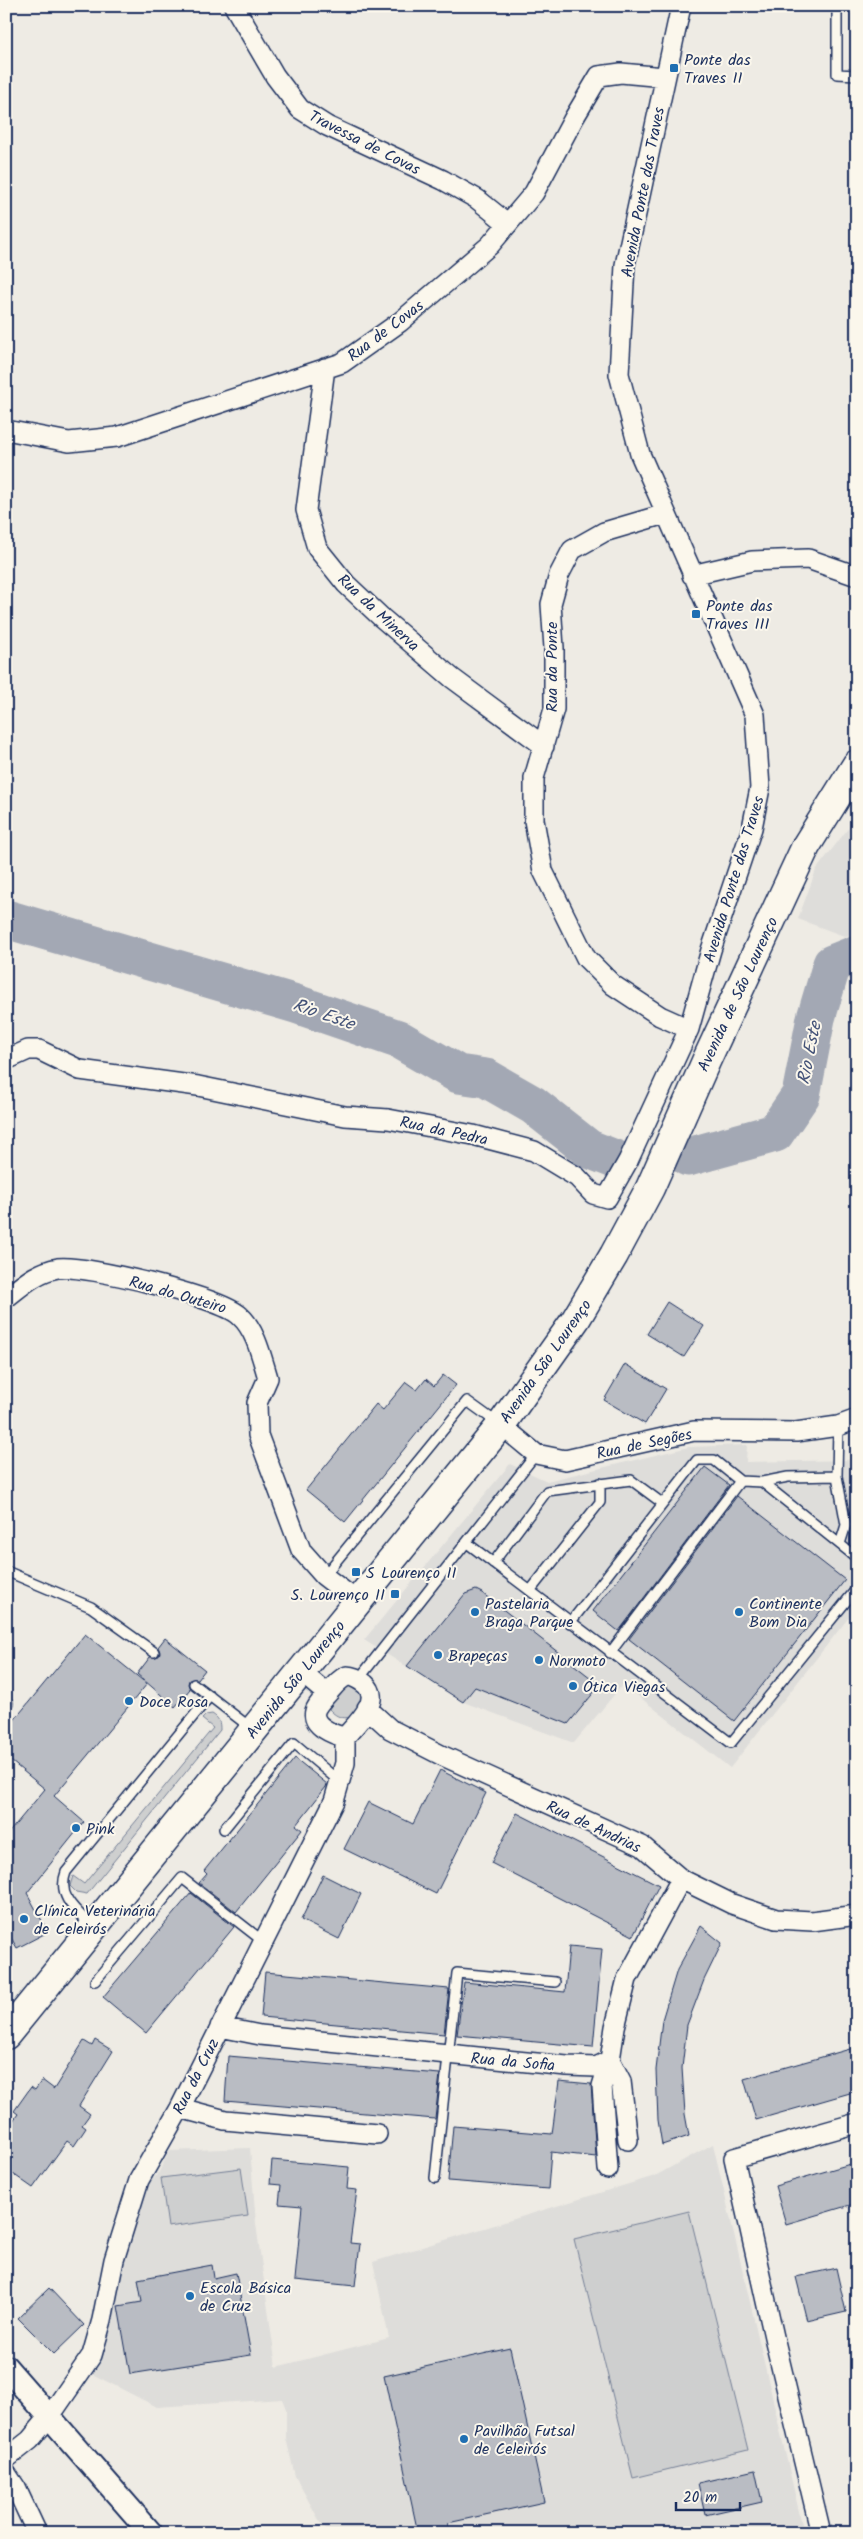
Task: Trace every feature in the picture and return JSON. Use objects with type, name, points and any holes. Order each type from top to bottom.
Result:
[{"type":"main road","name":"Avenida de São Lourenço","points":[[650,1188],[707,1059],[806,846],[857,764]]},
{"type":"main road","name":"Avenida de São Lourenço","points":[[832,804],[857,787]]},
{"type":"main road","name":"Avenida São Lourenço","points":[[6,2035],[501,1425],[576,1319],[650,1188]]},
{"type":"street","name":"Travessa de Covas","points":[[234,6],[275,76],[300,109],[326,126],[443,180],[478,199],[508,224]]},
{"type":"street","name":"Avenida Ponte das Traves","points":[[681,6],[664,77],[625,265],[619,374],[640,454],[755,715],[760,788],[752,828],[712,950],[689,1029]]},
{"type":"street","name":"Rua de Covas","points":[[6,430],[69,442],[117,437],[342,362],[400,322],[490,245],[534,193],[599,76],[621,73],[664,77]]},
{"type":"street","name":"Rua da Minerva","points":[[324,368],[306,510],[317,548],[346,584],[382,618],[452,678],[544,746]]},
{"type":"street","name":"Rua da Ponte","points":[[665,514],[604,532],[572,550],[559,575],[551,604],[554,648],[554,709],[534,778],[534,820],[543,871],[586,958],[613,985],[660,1016],[689,1029]]},
{"type":"street","points":[[692,575],[752,561],[808,559],[857,576]]},
{"type":"street","points":[[689,1029],[707,1059]]},
{"type":"street","name":"Rua da Pedra","points":[[6,1060],[28,1050],[39,1050],[80,1070],[198,1086],[345,1116],[388,1119],[473,1135],[534,1151],[577,1177],[593,1194],[607,1198],[628,1161],[689,1029]]},
{"type":"street","name":"Rua do Outeiro","points":[[6,1298],[37,1273],[60,1268],[90,1270],[231,1308],[242,1317],[251,1331],[268,1378],[256,1403],[255,1416],[261,1449],[301,1550],[324,1576],[358,1602]]},
{"type":"street","name":"Rua de Segões","points":[[501,1425],[536,1454],[565,1460],[694,1431],[796,1432],[838,1426],[857,1420]]},
{"type":"street","points":[[301,1672],[327,1694]]},
{"type":"street","points":[[351,1676],[358,1680],[371,1691],[372,1701],[345,1737],[331,1733],[319,1724],[314,1716],[316,1710],[341,1678],[351,1676]]},
{"type":"street","name":"Rua de Andrias","points":[[367,1708],[390,1729],[441,1756],[642,1846],[681,1879],[732,1904],[776,1919],[812,1921],[857,1915]]},
{"type":"street","name":"Rua da Cruz","points":[[6,2459],[30,2440],[50,2416],[92,2355],[102,2320],[114,2260],[138,2180],[180,2108],[334,1801],[345,1763],[345,1737]]},
{"type":"street","points":[[608,2169],[602,2086],[610,2060],[615,2028],[627,1979],[681,1879]]},
{"type":"street","name":"Rua da Sofia","points":[[220,2027],[260,2035],[449,2056],[596,2067],[610,2060]]},
{"type":"street","points":[[610,2060],[621,2081],[628,2140]]},
{"type":"street","points":[[180,2108],[225,2120],[377,2134]]},
{"type":"street","points":[[821,2533],[734,2158],[857,2123]]},
{"type":"street","points":[[6,2367],[151,2533]]},
{"type":"street","points":[[6,2473],[16,2488],[37,2533]]},
{"type":"lane","points":[[837,6],[837,74],[857,75]]},
{"type":"lane","points":[[324,1576],[467,1401],[501,1425]]},
{"type":"lane","points":[[838,1426],[837,1476],[846,1525],[840,1544]]},
{"type":"lane","points":[[358,1680],[536,1454]]},
{"type":"lane","points":[[570,1623],[697,1460],[714,1460],[740,1481],[762,1482],[788,1477],[837,1476]]},
{"type":"lane","points":[[492,1562],[547,1491],[630,1480],[662,1503]]},
{"type":"lane","points":[[610,1653],[740,1481]]},
{"type":"lane","points":[[762,1482],[857,1558]]},
{"type":"lane","points":[[530,1591],[600,1502],[600,1483]]},
{"type":"lane","points":[[467,1543],[570,1623],[731,1743],[857,1588]]},
{"type":"lane","points":[[6,1571],[92,1607],[154,1652]]},
{"type":"lane","points":[[194,1684],[253,1730]]},
{"type":"lane","points":[[94,1928],[75,1910],[64,1894],[62,1883],[66,1872],[210,1696]]},
{"type":"lane","points":[[224,1829],[294,1743],[340,1782]]},
{"type":"lane","points":[[95,1981],[182,1878],[264,1942]]},
{"type":"lane","points":[[435,2178],[457,1972],[555,1982]]},
{"type":"shaded area","points":[[857,817],[857,935],[844,936],[798,919],[816,870]]},
{"type":"shaded area","points":[[747,1445],[746,1462],[857,1460],[857,1607],[730,1768],[623,1684],[574,1743],[463,1702],[364,1640],[510,1464],[547,1481],[689,1447]]},
{"type":"shaded area","points":[[349,1685],[365,1694],[358,1714],[342,1718],[329,1709],[340,1691]]},
{"type":"shaded area","points":[[212,1714],[219,1720],[220,1730],[87,1894],[76,1892],[70,1886],[73,1876],[84,1884],[213,1728],[202,1719],[206,1715]]},
{"type":"shaded area","points":[[713,2144],[804,2533],[329,2533],[319,2520],[295,2476],[286,2438],[286,2409],[282,2399],[157,2407],[92,2374],[99,2362],[101,2343],[143,2191],[159,2172],[169,2151],[250,2148],[256,2224],[276,2367],[389,2338],[373,2262],[655,2176]]},
{"type":"shaded area","points":[[241,2168],[248,2216],[168,2227],[161,2178]]},
{"type":"shaded area","points":[[689,2211],[748,2450],[633,2478],[574,2239]]},
{"type":"building","points":[[667,1302],[704,1326],[684,1357],[647,1334]]},
{"type":"building","points":[[625,1364],[666,1389],[645,1424],[604,1400]]},
{"type":"building","points":[[443,1375],[456,1385],[345,1522],[306,1490],[376,1404],[383,1410],[406,1382],[417,1390],[426,1379],[434,1386]]},
{"type":"building","points":[[705,1467],[729,1485],[619,1631],[617,1630],[593,1611]]},
{"type":"building","name":"Continente Bom Dia","points":[[737,1496],[845,1580],[734,1721],[629,1639]]},
{"type":"building","points":[[476,1590],[600,1685],[568,1724],[475,1687],[463,1702],[407,1666],[465,1594]]},
{"type":"building","points":[[85,1634],[147,1684],[54,1796],[84,1822],[27,1893],[48,1932],[17,1948],[6,1929],[6,1836],[45,1789],[6,1757],[6,1730]]},
{"type":"building","points":[[165,1638],[205,1670],[198,1679],[189,1680],[190,1689],[175,1707],[137,1674],[150,1657],[159,1656],[158,1647]]},
{"type":"building","points":[[295,1758],[327,1784],[326,1787],[296,1825],[302,1830],[236,1912],[199,1883],[207,1874],[204,1871]]},
{"type":"building","points":[[440,1770],[486,1793],[436,1894],[344,1849],[368,1802],[413,1824]]},
{"type":"building","points":[[517,1813],[659,1885],[633,1936],[491,1863]]},
{"type":"building","points":[[323,1875],[361,1894],[339,1939],[301,1920]]},
{"type":"building","points":[[191,1893],[234,1927],[146,2033],[103,1997]]},
{"type":"building","points":[[701,1926],[722,1943],[704,1980],[687,2025],[682,2068],[685,2114],[689,2136],[662,2145],[658,2120],[656,2070],[662,2020],[677,1970]]},
{"type":"building","points":[[569,1946],[602,1949],[593,2047],[457,2035],[464,1982],[565,1992]]},
{"type":"building","points":[[265,1972],[449,1989],[444,2034],[261,2017]]},
{"type":"building","points":[[95,2040],[113,2051],[79,2106],[90,2114],[82,2125],[86,2128],[74,2146],[67,2141],[33,2188],[6,2169],[6,2130],[18,2114],[14,2111],[31,2087],[35,2090],[42,2080],[54,2089],[84,2041],[92,2046]]},
{"type":"building","points":[[857,2047],[857,2091],[756,2120],[744,2079]]},
{"type":"building","points":[[228,2056],[440,2074],[435,2119],[225,2101]]},
{"type":"building","points":[[559,2081],[591,2084],[596,2157],[551,2152],[548,2189],[448,2181],[453,2126],[552,2134]]},
{"type":"building","points":[[272,2160],[349,2167],[347,2189],[357,2190],[350,2243],[360,2244],[355,2286],[295,2280],[302,2206],[279,2204],[281,2185],[270,2184]]},
{"type":"building","points":[[857,2162],[857,2203],[786,2224],[775,2186]]},
{"type":"building","points":[[212,2265],[214,2278],[236,2273],[251,2355],[130,2374],[118,2306],[142,2302],[138,2279]]},
{"type":"building","points":[[836,2268],[846,2312],[807,2321],[796,2277]]},
{"type":"building","points":[[49,2288],[84,2325],[54,2354],[18,2318]]},
{"type":"building","name":"Pavilhão Futsal de Celeirós","points":[[510,2348],[544,2502],[448,2523],[450,2533],[418,2533],[384,2376]]},
{"type":"building","points":[[755,2470],[762,2502],[705,2515],[698,2483]]},
{"type":"waterway","name":"Rio Este","points":[[6,919],[296,1004],[398,1039],[458,1074],[486,1078],[533,1105],[589,1149],[617,1160]]},
{"type":"waterway","name":"Rio Este","points":[[688,1157],[775,1133],[801,1095],[816,1018],[832,964],[857,954]]},
{"type":"place","name":"Ponte das Traves II","points":[[674,68]]},
{"type":"place","name":"Ponte das Traves III","points":[[696,614]]},
{"type":"place","name":"S Lourenço II","points":[[356,1572]]},
{"type":"place","name":"S. Lourenço II","points":[[395,1594]]},
{"type":"place","name":"Pastelaria Braga Parque","points":[[475,1612]]},
{"type":"place","name":"Continente Bom Dia","points":[[739,1612]]},
{"type":"place","name":"Brapeças","points":[[438,1655]]},
{"type":"place","name":"Normoto","points":[[539,1660]]},
{"type":"place","name":"Ótica Viegas","points":[[573,1686]]},
{"type":"place","name":"Doce Rosa","points":[[129,1701]]},
{"type":"place","name":"Pink","points":[[76,1828]]},
{"type":"place","name":"Clínica Veterinária de Celeirós","points":[[24,1919]]},
{"type":"place","name":"Escola Básica de Cruz","points":[[190,2296]]},
{"type":"place","name":"Pavilhão Futsal de Celeirós","points":[[464,2439]]}]
